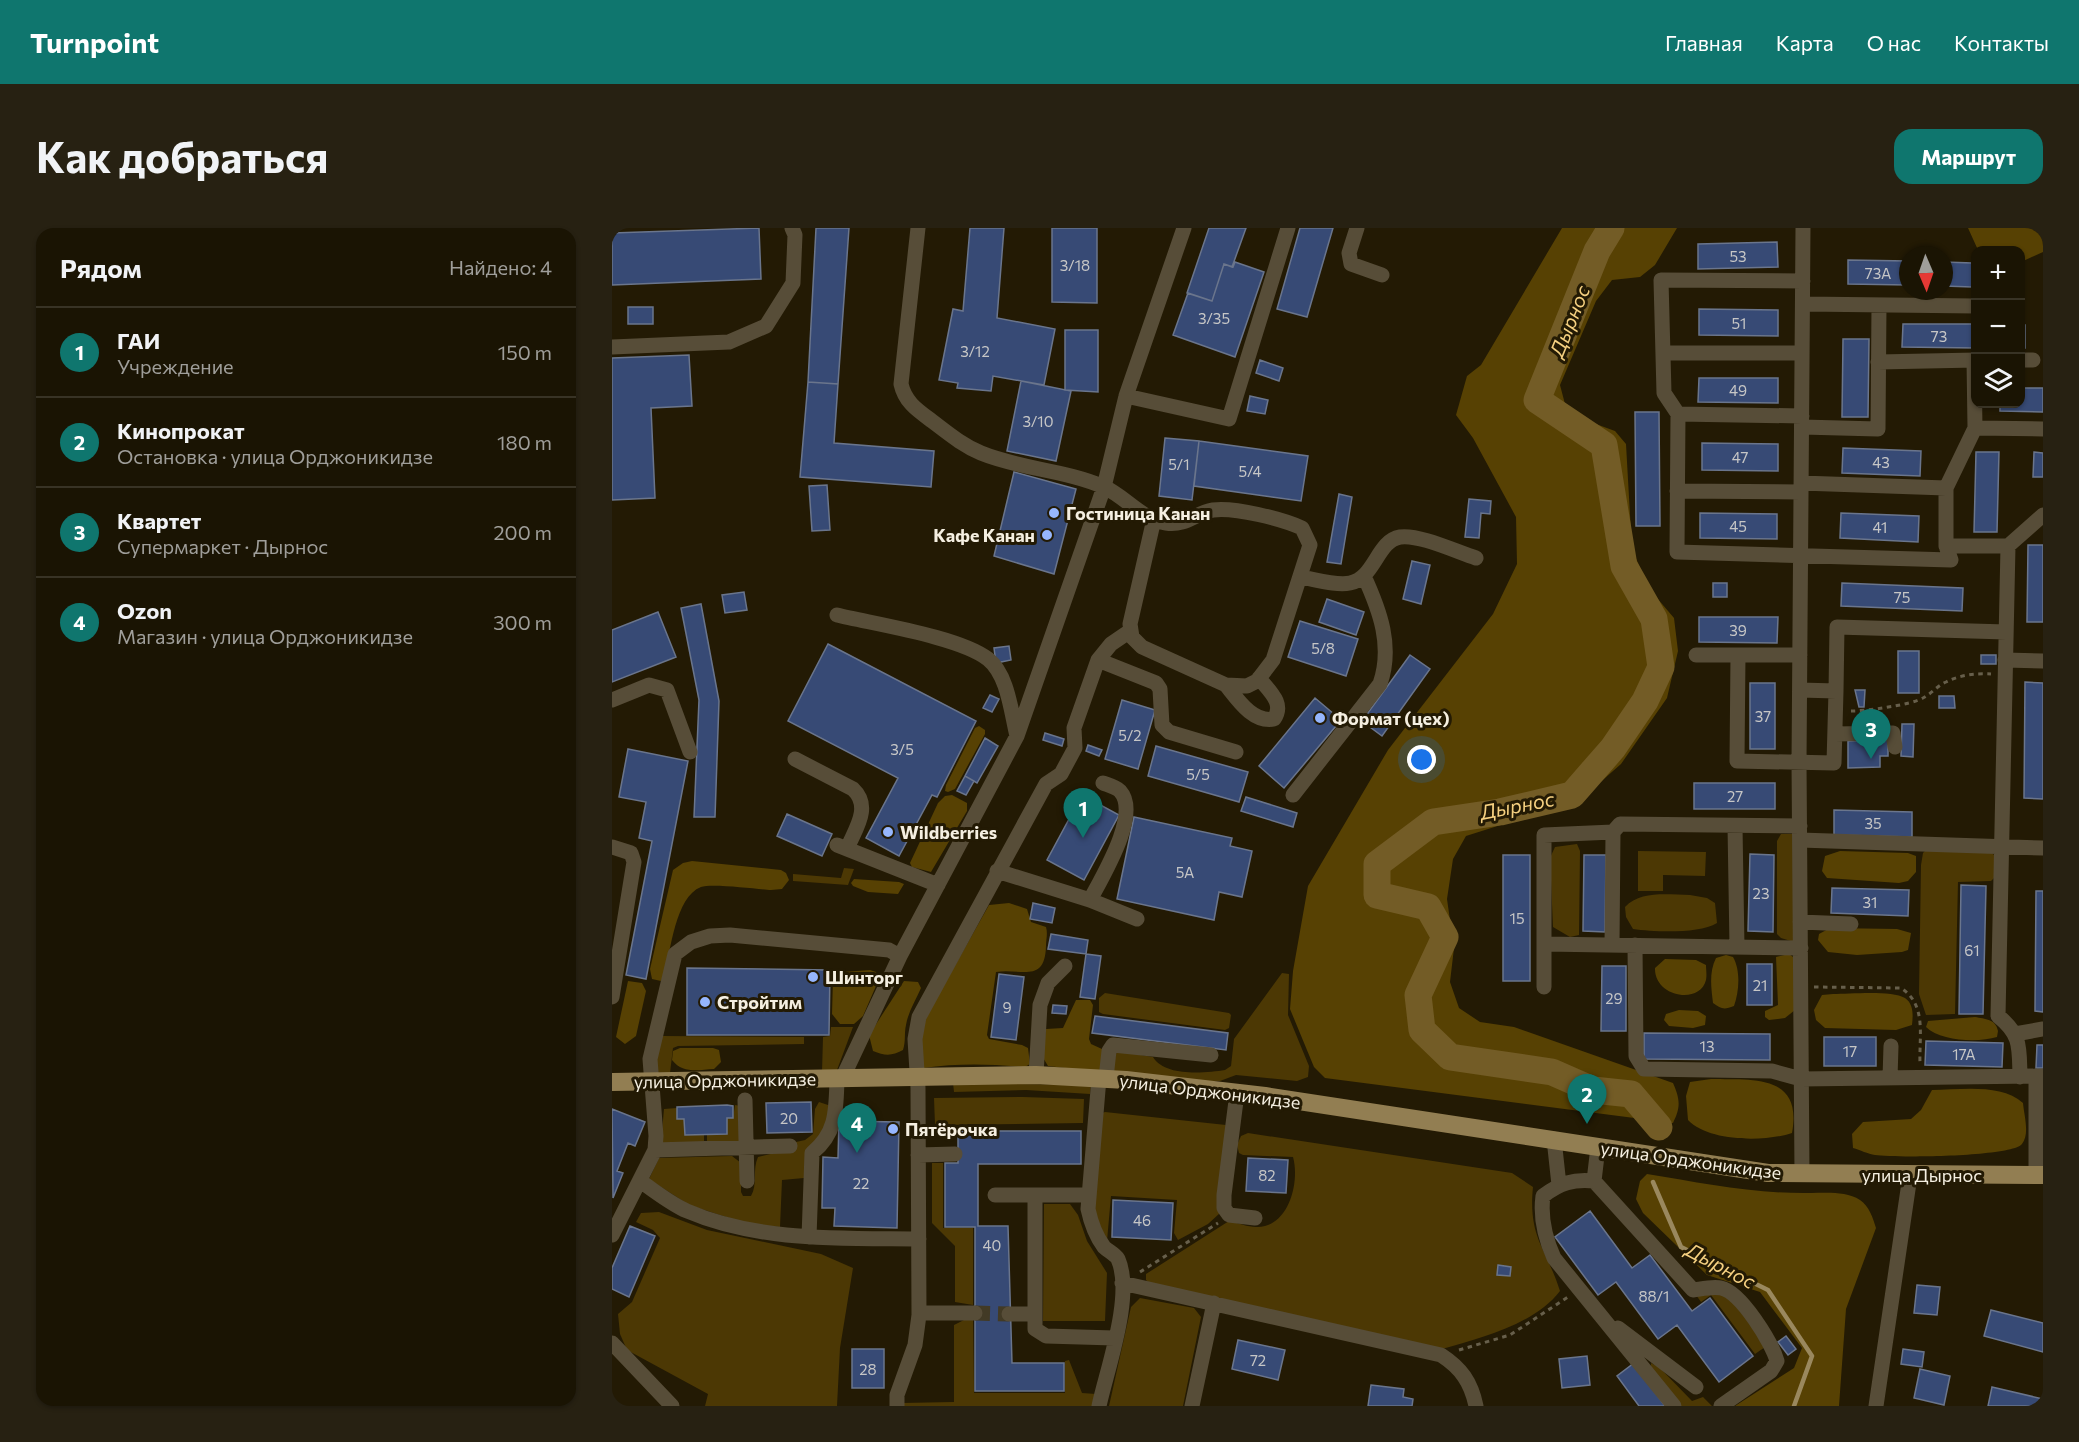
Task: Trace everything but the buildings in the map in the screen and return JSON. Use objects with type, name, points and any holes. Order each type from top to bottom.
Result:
[{"type":"main road","name":"улица Орджоникидзе","points":[[612,1082],[1035,1075],[1102,1078],[1237,1093],[1554,1139],[1737,1170],[1802,1174]]},
{"type":"main road","name":"улица Дырнос","points":[[1802,1174],[2039,1175]]},
{"type":"street","points":[[612,347],[729,342],[766,326],[793,283],[795,235],[792,228]]},
{"type":"street","points":[[918,228],[901,384],[903,394],[911,405],[962,444],[983,454],[1104,487],[1154,519],[1167,523],[1187,522],[1212,510],[1225,510],[1290,522],[1302,528],[1310,545],[1274,660],[1259,678],[1247,686],[1226,685],[1136,643],[1130,631],[1154,519]]},
{"type":"street","points":[[810,1237],[812,1153],[825,1142],[832,1131],[839,1079],[900,956],[1017,736],[1104,487],[1126,396],[1184,228]]},
{"type":"street","points":[[1126,396],[1229,419],[1288,228]]},
{"type":"street","points":[[1357,228],[1348,253],[1351,264],[1382,275]]},
{"type":"street","points":[[1802,1174],[1799,762],[1803,228]]},
{"type":"street","points":[[1803,281],[1661,280],[1664,393],[1678,414],[1677,552],[1951,560],[1946,546],[1946,488],[1974,428],[1974,408]]},
{"type":"street","points":[[1803,304],[1971,306]]},
{"type":"street","points":[[1678,414],[1878,429],[1879,305]]},
{"type":"street","points":[[1663,353],[1802,353]]},
{"type":"street","points":[[1878,362],[1971,360]]},
{"type":"street","points":[[1974,428],[2043,429]]},
{"type":"street","points":[[1677,491],[1946,488]]},
{"type":"street","points":[[1946,546],[2008,546],[2043,515]]},
{"type":"street","points":[[1300,577],[1350,583],[1364,576],[1387,545],[1397,537],[1410,537],[1476,558]]},
{"type":"street","points":[[2008,546],[1998,1016],[2015,1034],[2020,1077]]},
{"type":"street","points":[[1293,795],[1380,684],[1386,666],[1381,612],[1364,576]]},
{"type":"street","points":[[837,615],[958,644],[989,659],[1004,684],[1017,736]]},
{"type":"street","points":[[1738,655],[1737,761],[1834,762],[1837,627],[2006,632]]},
{"type":"street","points":[[897,1406],[897,1395],[915,1345],[919,1313],[915,1039],[919,1017],[1046,784],[1061,774],[1075,748],[1074,728],[1098,660],[1111,644],[1130,631]]},
{"type":"street","points":[[1696,655],[1800,655]]},
{"type":"street","points":[[1098,660],[1156,682],[1160,689],[1162,725],[1169,732],[1236,752]]},
{"type":"street","points":[[2005,667],[2043,662]]},
{"type":"street","points":[[1226,685],[1252,714],[1266,721],[1274,719],[1279,711],[1278,702],[1259,678]]},
{"type":"street","points":[[612,700],[649,685],[667,690],[690,752]]},
{"type":"street","points":[[1800,690],[1836,691]]},
{"type":"street","points":[[1835,734],[1893,733],[1895,747]]},
{"type":"street","points":[[795,759],[853,789],[861,796],[862,812],[842,848],[938,885]]},
{"type":"street","points":[[1090,900],[1122,835],[1127,807],[1120,791],[1103,783]]},
{"type":"street","points":[[1612,945],[1613,832],[1620,824],[1735,826],[1800,833],[2043,848]]},
{"type":"street","points":[[1735,826],[1737,947]]},
{"type":"street","points":[[1544,987],[1544,836],[1613,832]]},
{"type":"street","points":[[612,847],[631,854],[634,862],[612,997]]},
{"type":"street","points":[[997,871],[1090,900],[1137,919]]},
{"type":"street","points":[[1800,922],[1851,924]]},
{"type":"street","points":[[612,1235],[655,1150],[652,1047],[675,954],[691,942],[710,936],[730,935],[890,950],[900,956]]},
{"type":"street","points":[[1544,944],[1801,948]]},
{"type":"street","points":[[1635,945],[1636,1056],[1644,1070],[1772,1071],[1802,1079],[2039,1076],[2039,1175]]},
{"type":"street","points":[[1035,1075],[1040,1005],[1047,983],[1065,966]]},
{"type":"street","points":[[2015,1034],[2043,1029]]},
{"type":"street","points":[[1099,1406],[1114,1338],[1122,1283],[1117,1258],[1104,1246],[1092,1227],[1088,1209],[1102,1078],[1109,1051],[1113,1045],[1120,1044],[1211,1055]]},
{"type":"street","points":[[1890,1078],[1891,1046]]},
{"type":"street","points":[[1237,1093],[1224,1208],[1229,1215],[1255,1218]]},
{"type":"street","points":[[745,1100],[747,1181]]},
{"type":"street","points":[[1554,1139],[1559,1185]]},
{"type":"street","points":[[655,1150],[790,1146]]},
{"type":"street","points":[[1594,1181],[1598,1146]]},
{"type":"street","points":[[918,1155],[955,1154]]},
{"type":"street","points":[[1876,1406],[1910,1176]]},
{"type":"street","points":[[1674,1406],[1554,1258],[1545,1237],[1543,1196],[1559,1185],[1576,1180],[1594,1181],[1693,1290],[1721,1288],[1734,1294],[1773,1346],[1778,1361],[1771,1371],[1721,1406]]},
{"type":"street","points":[[640,1181],[686,1211],[749,1230],[810,1237],[919,1239]]},
{"type":"street","points":[[995,1195],[1089,1195]]},
{"type":"street","points":[[1035,1195],[1033,1314],[1035,1329],[1046,1336],[1114,1338]]},
{"type":"street","points":[[1122,1283],[1441,1355],[1457,1366],[1472,1387],[1476,1406]]},
{"type":"street","points":[[1192,1406],[1214,1304]]},
{"type":"street","points":[[919,1313],[975,1313]]},
{"type":"street","points":[[1599,1313],[1696,1387]]},
{"type":"street","points":[[1009,1314],[1033,1314]]},
{"type":"street","points":[[612,1343],[672,1406]]},
{"type":"path","points":[[1835,711],[1877,711],[1889,705],[1923,699],[1947,681],[2005,667]]},
{"type":"path","points":[[1801,987],[1901,988],[1910,994],[1919,1009],[1920,1066],[1927,1078]]},
{"type":"path","points":[[1122,1283],[1229,1215]]},
{"type":"path","points":[[1441,1355],[1510,1335],[1554,1308]]},
{"type":"shaded area","points":[[1562,228],[1677,228],[1655,265],[1640,277],[1612,280],[1596,301],[1560,385],[1565,404],[1585,420],[1615,431],[1626,444],[1632,550],[1651,591],[1674,618],[1678,651],[1667,698],[1621,764],[1580,800],[1466,836],[1453,859],[1447,899],[1454,948],[1450,982],[1459,1008],[1480,1022],[1514,1027],[1673,1083],[1679,1103],[1673,1123],[1325,1078],[1314,1067],[1290,1009],[1293,971],[1308,886],[1388,750],[1493,614],[1517,564],[1516,517],[1473,438],[1456,415],[1467,376],[1481,365]]},
{"type":"shaded area","points":[[1968,228],[2043,228],[2043,252],[2025,260],[2025,246],[1976,246]]},
{"type":"shaded area","points":[[979,726],[985,730],[985,734],[955,789],[945,791],[975,728]]},
{"type":"shaded area","points":[[952,795],[967,803],[967,811],[931,872],[912,867],[910,863],[938,803],[945,796]]},
{"type":"shaded area","points":[[1781,834],[1794,834],[1794,942],[1781,938],[1777,934],[1777,841]]},
{"type":"shaded area","points":[[1577,844],[1580,851],[1579,935],[1570,937],[1553,927],[1550,858],[1555,847]]},
{"type":"shaded area","points":[[1927,849],[1991,852],[1994,855],[1995,877],[1991,881],[1958,882],[1955,1014],[1926,1015],[1919,994],[1921,865],[1923,853]]},
{"type":"shaded area","points":[[1638,851],[1706,852],[1705,876],[1663,875],[1663,891],[1638,891]]},
{"type":"shaded area","points":[[1840,851],[1908,853],[1916,856],[1916,872],[1908,881],[1899,883],[1827,878],[1822,871],[1825,856]]},
{"type":"shaded area","points":[[692,861],[781,870],[786,873],[789,880],[782,889],[706,886],[692,893],[685,902],[675,926],[664,975],[661,981],[652,979],[650,969],[673,870],[683,863]]},
{"type":"shaded area","points":[[844,868],[854,869],[848,885],[793,881],[793,874],[841,878]]},
{"type":"shaded area","points":[[854,879],[904,884],[898,894],[868,892],[853,886],[851,883]]},
{"type":"shaded area","points":[[1656,895],[1690,895],[1707,898],[1715,903],[1717,923],[1688,931],[1653,931],[1633,929],[1626,917],[1625,907],[1639,898]]},
{"type":"shaded area","points":[[1009,903],[1027,909],[1031,922],[1046,927],[1045,958],[1041,966],[1030,972],[996,972],[987,1035],[989,1039],[1028,1048],[1030,1064],[1025,1067],[949,1065],[923,1068],[920,1047],[926,1017],[989,905]]},
{"type":"shaded area","points":[[1830,928],[1897,929],[1911,933],[1908,950],[1857,955],[1828,952],[1818,940],[1819,934]]},
{"type":"shaded area","points":[[1789,954],[1793,957],[1795,1010],[1785,1018],[1769,1020],[1765,1017],[1765,1011],[1778,1005],[1776,957]]},
{"type":"shaded area","points":[[1726,955],[1733,957],[1736,963],[1737,994],[1734,1006],[1721,1008],[1713,1003],[1712,969],[1716,958]]},
{"type":"shaded area","points":[[1665,959],[1696,960],[1706,965],[1706,980],[1702,988],[1687,995],[1669,991],[1662,986],[1655,968]]},
{"type":"shaded area","points":[[870,970],[876,972],[879,979],[863,1016],[854,1024],[840,1024],[832,1014],[833,978],[843,972]]},
{"type":"shaded area","points":[[1282,973],[1289,974],[1288,1015],[1309,1066],[1308,1077],[1297,1081],[1236,1075],[1220,1081],[1194,1081],[1111,1071],[1117,1051],[1153,1057],[1166,1068],[1176,1071],[1225,1070],[1231,1066],[1234,1039]]},
{"type":"shaded area","points":[[628,981],[642,983],[646,991],[636,1036],[625,1044],[616,1037]]},
{"type":"shaded area","points":[[904,981],[918,982],[921,988],[907,1020],[903,1050],[888,1055],[873,1051],[869,1035]]},
{"type":"shaded area","points":[[1105,993],[1229,1013],[1231,1015],[1229,1028],[1225,1030],[1103,1014],[1099,1012],[1099,998]]},
{"type":"shaded area","points":[[1881,993],[1905,998],[1910,1003],[1913,1014],[1912,1025],[1896,1030],[1825,1028],[1816,1020],[1814,1010],[1822,995]]},
{"type":"shaded area","points":[[1076,1000],[1090,1000],[1093,1005],[1089,1039],[1091,1044],[1102,1049],[1105,1054],[1099,1072],[1048,1066],[1042,1056],[1046,1029],[1063,1028]]},
{"type":"shaded area","points":[[1679,1010],[1698,1011],[1706,1016],[1705,1025],[1693,1028],[1669,1026],[1664,1020],[1666,1014]]},
{"type":"shaded area","points":[[1975,1017],[1990,1020],[1995,1024],[1998,1031],[1997,1037],[1960,1040],[1932,1032],[1926,1027],[1928,1021]]},
{"type":"shaded area","points":[[831,1027],[853,1027],[837,1070],[822,1072],[823,1037],[830,1036]]},
{"type":"shaded area","points":[[661,1036],[804,1037],[804,1044],[678,1046],[673,1048],[670,1073],[657,1072],[655,1060]]},
{"type":"shaded area","points":[[680,1048],[719,1050],[721,1062],[714,1069],[686,1069],[672,1060],[673,1051]]},
{"type":"shaded area","points":[[1711,1079],[1757,1081],[1771,1084],[1782,1090],[1790,1099],[1793,1113],[1792,1133],[1753,1139],[1709,1133],[1697,1127],[1688,1120],[1686,1096],[1690,1082]]},
{"type":"shaded area","points":[[953,1083],[1091,1085],[1090,1094],[1026,1090],[954,1092]]},
{"type":"shaded area","points":[[1932,1090],[1992,1090],[2014,1097],[2023,1103],[2026,1135],[2022,1144],[1998,1152],[1928,1156],[1887,1156],[1853,1148],[1852,1134],[1863,1122],[1911,1119],[1921,1110]]},
{"type":"shaded area","points":[[934,1098],[1084,1099],[1083,1123],[935,1125]]},
{"type":"shaded area","points":[[819,1102],[831,1106],[831,1116],[804,1178],[782,1180],[780,1227],[748,1224],[689,1205],[649,1179],[659,1158],[732,1156],[741,1163],[741,1192],[743,1196],[751,1196],[758,1157],[795,1148],[796,1142],[805,1140],[813,1134],[815,1109]]},
{"type":"shaded area","points":[[735,1105],[741,1106],[742,1142],[707,1143],[707,1134],[727,1134],[727,1118],[733,1118]]},
{"type":"shaded area","points":[[677,1108],[677,1119],[684,1119],[685,1135],[704,1134],[704,1143],[661,1143],[664,1109]]},
{"type":"shaded area","points":[[1105,1112],[1226,1125],[1220,1213],[1208,1224],[1178,1240],[1174,1233],[1177,1200],[1111,1196],[1107,1241],[1092,1208],[1100,1114]]},
{"type":"shaded area","points":[[1248,1133],[1512,1173],[1533,1187],[1533,1219],[1536,1231],[1560,1291],[1549,1303],[1522,1321],[1490,1335],[1442,1349],[1151,1285],[1146,1280],[1146,1274],[1229,1221],[1256,1227],[1277,1220],[1284,1212],[1290,1202],[1295,1179],[1293,1157],[1239,1153],[1237,1145],[1241,1136]]},
{"type":"shaded area","points":[[932,1163],[943,1163],[943,1228],[973,1228],[973,1305],[955,1302],[955,1246],[932,1223]]},
{"type":"shaded area","points":[[1647,1174],[1749,1190],[1843,1194],[1855,1197],[1866,1206],[1876,1228],[1846,1309],[1839,1406],[1735,1406],[1794,1368],[1802,1348],[1760,1292],[1707,1275],[1643,1213],[1636,1199],[1640,1181]]},
{"type":"shaded area","points":[[1044,1204],[1070,1204],[1078,1215],[1087,1241],[1107,1273],[1105,1321],[1043,1321]]},
{"type":"shaded area","points":[[659,1212],[707,1230],[821,1254],[853,1268],[840,1348],[837,1406],[705,1406],[708,1394],[627,1350],[620,1334],[618,1314],[632,1302],[660,1238],[653,1230],[636,1222],[641,1213]]},
{"type":"shaded area","points":[[1694,1292],[1724,1292],[1768,1345],[1755,1354],[1711,1295],[1701,1302]]},
{"type":"shaded area","points":[[1140,1298],[1194,1308],[1201,1317],[1183,1406],[1109,1406],[1131,1307]]},
{"type":"shaded area","points":[[964,1320],[973,1320],[974,1393],[1065,1393],[1065,1361],[1069,1360],[1082,1393],[1096,1394],[1093,1406],[901,1406],[901,1403],[954,1402],[954,1325]]},
{"type":"shaded area","points":[[1651,1363],[1659,1367],[1692,1401],[1703,1397],[1712,1406],[1680,1406],[1651,1368]]},
{"type":"waterway","name":"Дырнос","points":[[1611,228],[1597,251],[1537,400],[1604,445],[1624,566],[1654,619],[1661,667],[1645,701],[1613,748],[1572,795],[1500,812],[1433,822],[1377,864],[1377,895],[1428,907],[1445,937],[1418,995],[1422,1030],[1450,1057],[1552,1072],[1593,1090],[1631,1094],[1659,1127]]},
{"type":"waterway","name":"Дырнос","points":[[1653,1182],[1681,1247],[1768,1290],[1812,1356],[1794,1406]]},
{"type":"tunnel","points":[[975,1313],[1009,1314]]},
{"type":"place","name":"Гостиница Канан","points":[[1054,513]]},
{"type":"place","name":"Кафе Канан","points":[[1047,535]]},
{"type":"place","name":"Формат (цех)","points":[[1320,718]]},
{"type":"place","name":"Квартет","points":[[1871,759]]},
{"type":"place","name":"Wildberries","points":[[888,832]]},
{"type":"place","name":"ГАИ","points":[[1083,838]]},
{"type":"place","name":"Шинторг","points":[[813,977]]},
{"type":"place","name":"Стройтим","points":[[705,1002]]},
{"type":"place","name":"Кинопрокат","points":[[1587,1124]]},
{"type":"place","name":"Пятёрочка","points":[[893,1129]]},
{"type":"place","name":"Ozon","points":[[857,1153]]}]
